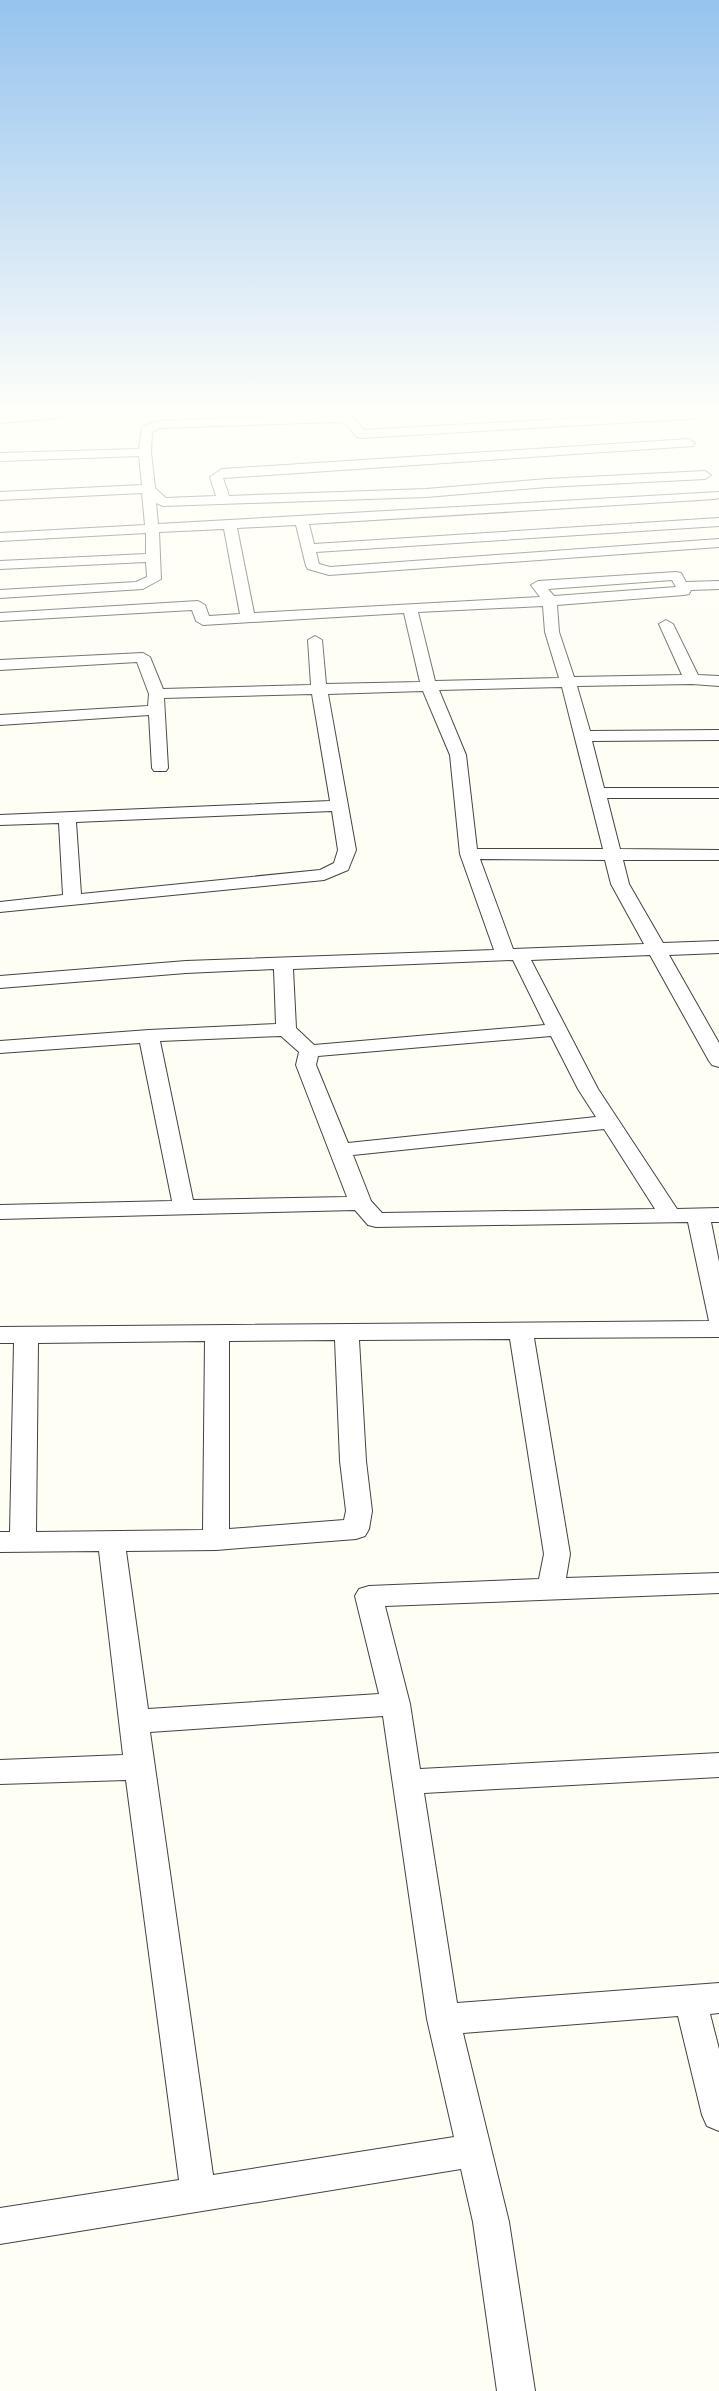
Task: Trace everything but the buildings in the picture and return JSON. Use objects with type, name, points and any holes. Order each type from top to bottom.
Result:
[{"type":"street","points":[[0,537],[199,526]]},
{"type":"street","points":[[230,526],[248,618]]},
{"type":"street","points":[[303,526],[313,566],[329,571],[719,543]]},
{"type":"street","points":[[309,548],[663,526]]},
{"type":"street","points":[[0,594],[138,586],[154,579],[152,528]]},
{"type":"street","points":[[0,565],[152,558]]},
{"type":"street","points":[[0,617],[198,605],[203,621],[550,601],[684,591],[682,586],[719,585]]},
{"type":"street","points":[[550,601],[552,632],[583,736],[620,884],[719,1061]]},
{"type":"street","points":[[410,608],[429,686],[458,755],[469,854],[512,954],[558,1030],[588,1090],[671,1216]]},
{"type":"street","points":[[666,624],[692,679]]},
{"type":"street","points":[[0,907],[324,875],[342,866],[347,850],[319,689],[315,640]]},
{"type":"street","points":[[0,665],[143,657],[157,694],[156,710],[160,768]]},
{"type":"street","points":[[157,694],[692,679],[719,681]]},
{"type":"street","points":[[0,720],[156,710]]},
{"type":"street","points":[[583,736],[719,735]]},
{"type":"street","points":[[597,793],[719,793]]},
{"type":"street","points":[[0,820],[339,806]]},
{"type":"street","points":[[67,818],[72,900]]},
{"type":"street","points":[[469,854],[719,855]]},
{"type":"street","points":[[0,982],[186,967],[656,948],[719,947]]},
{"type":"street","points":[[283,963],[286,1030]]},
{"type":"street","points":[[0,1047],[150,1036],[286,1030],[309,1051],[558,1030]]},
{"type":"street","points":[[150,1036],[184,1208]]},
{"type":"street","points":[[309,1051],[306,1065],[361,1203],[376,1220],[709,1215],[719,1319]]},
{"type":"street","points":[[340,1150],[610,1122]]},
{"type":"street","points":[[0,1212],[361,1203]]},
{"type":"street","points":[[0,1335],[719,1329]]},
{"type":"street","points":[[521,1331],[557,1554],[551,1590]]},
{"type":"street","points":[[26,1335],[12,1542],[216,1540],[356,1529],[359,1511],[354,1461],[347,1332]]},
{"type":"street","points":[[216,1540],[218,1333]]},
{"type":"street","points":[[111,1541],[135,1721],[139,1767],[198,2194]]},
{"type":"street","points":[[516,2391],[491,2222],[443,2019],[396,1704],[369,1596],[719,1583]]},
{"type":"street","points":[[135,1721],[396,1704]]},
{"type":"street","points":[[407,1782],[719,1765]]},
{"type":"street","points":[[0,1772],[139,1767]]},
{"type":"street","points":[[443,2019],[704,1999],[719,2115]]},
{"type":"street","points":[[0,2226],[474,2150]]}]
